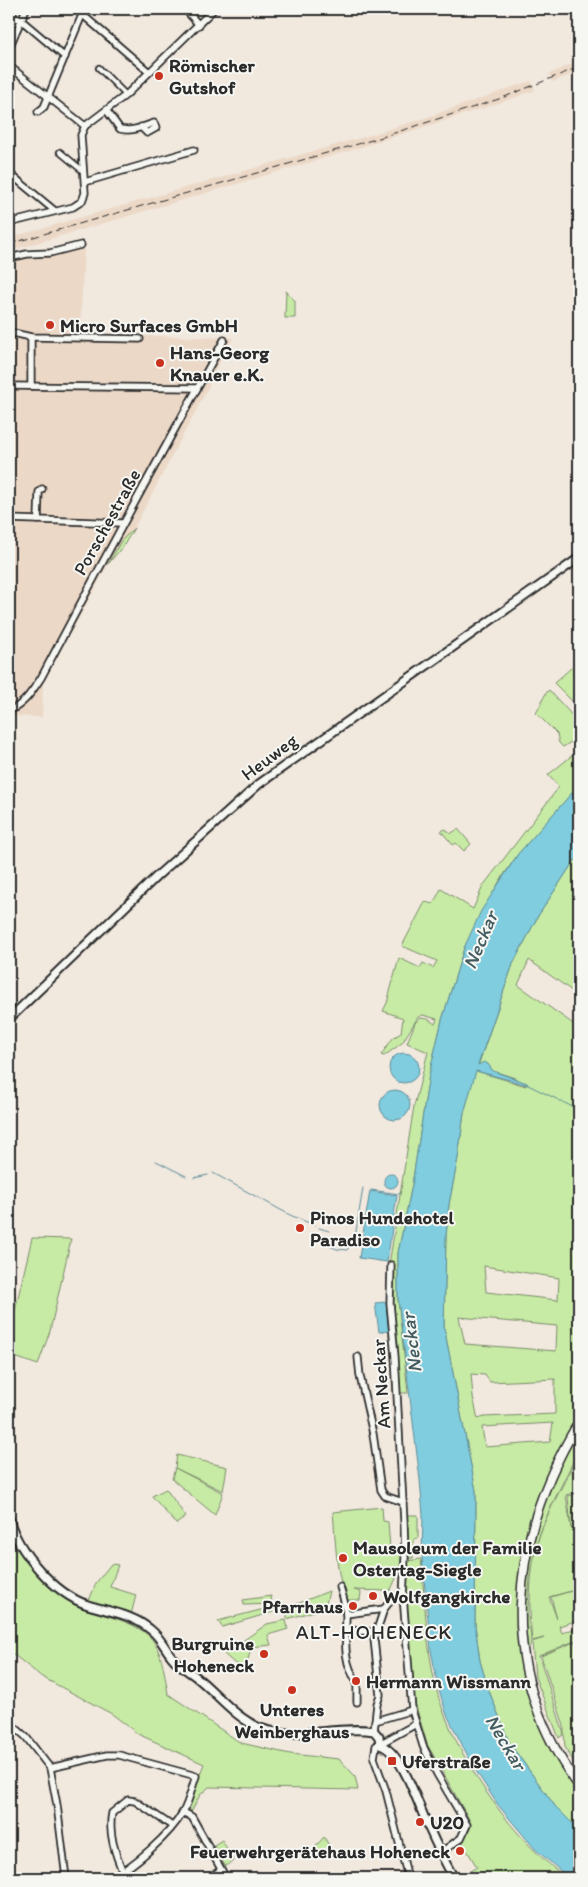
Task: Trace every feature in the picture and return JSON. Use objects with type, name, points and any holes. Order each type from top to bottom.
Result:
[{"type":"main road","points":[[579,1422],[557,1463],[534,1521],[526,1553],[521,1607],[523,1650],[532,1692],[544,1725],[565,1766],[579,1786]]},
{"type":"street","points":[[9,48],[26,9]]},
{"type":"street","points":[[76,9],[149,72]]},
{"type":"street","points":[[38,112],[44,107],[82,15],[87,9]]},
{"type":"street","points":[[185,9],[199,25]]},
{"type":"street","points":[[9,223],[73,207],[82,201],[85,193],[85,182],[81,135],[85,126],[126,95],[214,9]]},
{"type":"street","points":[[9,15],[21,20],[65,57]]},
{"type":"street","points":[[9,66],[85,126]]},
{"type":"street","points":[[99,68],[126,95]]},
{"type":"street","points":[[107,111],[120,129],[130,131],[141,127]]},
{"type":"street","points":[[85,182],[194,150]]},
{"type":"street","points":[[60,152],[83,171]]},
{"type":"street","points":[[9,173],[55,211]]},
{"type":"street","points":[[9,258],[27,254],[50,253],[81,245]]},
{"type":"street","points":[[9,332],[32,336],[140,339]]},
{"type":"street","points":[[31,386],[32,336]]},
{"type":"street","name":"Porschestraße","points":[[9,710],[15,708],[28,697],[42,678],[122,524],[224,340]]},
{"type":"street","points":[[9,386],[197,388]]},
{"type":"street","points":[[38,520],[39,492],[42,489]]},
{"type":"street","points":[[9,519],[122,524]]},
{"type":"street","name":"Heuweg","points":[[9,1019],[150,883],[258,784],[579,558]]},
{"type":"street","name":"Am Neckar","points":[[391,1265],[390,1303],[395,1357],[405,1558],[402,1593],[412,1710],[423,1746],[467,1825],[461,1838],[440,1853]]},
{"type":"street","name":"Am Neckar","points":[[358,1357],[360,1376],[373,1434],[381,1490],[385,1496],[403,1502]]},
{"type":"street","points":[[9,1518],[19,1543],[58,1589],[86,1605],[122,1614],[140,1622],[161,1640],[171,1657],[180,1666],[195,1676],[229,1708],[256,1726],[268,1730],[286,1732],[374,1731]]},
{"type":"street","points":[[340,1587],[346,1614],[345,1630],[349,1666],[351,1673],[357,1681],[357,1702]]},
{"type":"street","points":[[380,1745],[379,1737],[374,1731],[376,1704],[380,1695],[374,1639],[384,1609],[391,1600],[402,1593]]},
{"type":"street","points":[[346,1614],[384,1609]]},
{"type":"street","points":[[345,1630],[377,1632]]},
{"type":"street","points":[[374,1721],[412,1710]]},
{"type":"street","points":[[9,1722],[30,1743],[50,1768],[66,1878]]},
{"type":"street","points":[[408,1878],[386,1791],[374,1758],[375,1748],[416,1724]]},
{"type":"street","points":[[380,1745],[386,1747],[407,1774],[440,1853],[454,1878]]},
{"type":"street","points":[[50,1768],[107,1755],[119,1755],[196,1776],[183,1812],[172,1826],[130,1868],[111,1878]]},
{"type":"street","points":[[123,1872],[113,1841],[110,1822],[112,1813],[128,1800],[135,1800],[172,1826]]},
{"type":"street","points":[[183,1812],[192,1817],[226,1878]]},
{"type":"street","points":[[209,1878],[221,1870]]},
{"type":"shaded area","points":[[579,61],[579,71],[553,82],[549,74]]},
{"type":"shaded area","points":[[531,81],[535,90],[499,103],[345,152],[9,251],[9,238],[374,134]]},
{"type":"shaded area","points":[[84,246],[80,334],[233,338],[134,528],[121,541],[43,681],[42,717],[9,716],[9,256],[29,251],[43,252]]},
{"type":"green space","points":[[286,291],[295,301],[295,318],[285,318]]},
{"type":"green space","points":[[134,528],[124,545],[108,564],[121,541]]},
{"type":"green space","points":[[579,661],[579,708],[554,683]]},
{"type":"green space","points":[[549,690],[579,723],[579,737],[563,747],[559,743],[557,734],[536,713]]},
{"type":"green space","points":[[579,750],[579,785],[518,854],[499,882],[464,948],[442,1020],[429,1075],[412,1185],[398,1253],[398,1299],[408,1393],[399,1393],[397,1374],[393,1375],[387,1300],[389,1265],[414,1106],[428,1052],[407,1043],[415,1023],[420,1018],[428,1019],[435,1024],[437,1019],[423,1015],[418,1017],[402,1043],[384,1056],[381,1055],[393,1038],[401,1033],[403,1018],[383,1011],[387,1003],[399,958],[420,968],[423,963],[433,968],[437,961],[402,946],[425,902],[433,904],[441,889],[473,909],[483,886],[559,787],[548,775]]},
{"type":"green space","points":[[446,829],[450,834],[458,829],[471,844],[464,851],[456,843],[453,845],[441,831]]},
{"type":"green space","points":[[579,856],[579,996],[529,960],[518,985],[579,1028],[579,1405],[574,1412],[579,1412],[579,1418],[552,1466],[531,1519],[523,1547],[518,1590],[522,1664],[532,1704],[553,1751],[579,1792],[579,1830],[555,1806],[510,1744],[489,1691],[480,1661],[475,1625],[476,1491],[444,1327],[446,1236],[449,1204],[464,1113],[474,1075],[476,1071],[526,1086],[515,1078],[478,1066],[513,964],[538,916]],"holes":[[[484,1266],[559,1278],[558,1300],[486,1292]],[[459,1317],[557,1326],[556,1351],[465,1344]],[[471,1374],[485,1375],[490,1382],[555,1379],[555,1414],[484,1417],[478,1419],[473,1397]],[[553,1423],[550,1442],[485,1447],[482,1427]]]},
{"type":"green space","points":[[32,1238],[71,1239],[50,1331],[38,1365],[9,1355],[9,1336]]},
{"type":"green space","points":[[575,1438],[579,1449],[542,1528],[532,1561],[528,1612],[531,1639],[528,1650],[525,1592],[534,1534],[549,1489]]},
{"type":"green space","points":[[177,1455],[227,1467],[223,1491],[175,1468]]},
{"type":"green space","points":[[573,1464],[579,1491],[566,1495],[571,1528],[568,1496],[579,1493],[579,1526],[571,1529],[579,1527],[579,1620],[559,1626],[562,1633],[579,1627],[579,1639],[539,1656],[564,1734],[559,1738],[535,1677],[532,1642],[544,1638],[532,1641],[530,1595],[533,1563],[540,1533]],"holes":[[[569,1592],[551,1597],[557,1619],[549,1597]]]},
{"type":"green space","points":[[175,1468],[223,1493],[215,1515],[172,1479]]},
{"type":"green space","points":[[166,1489],[186,1517],[176,1524],[152,1496]]},
{"type":"green space","points":[[382,1507],[383,1521],[388,1522],[390,1549],[403,1550],[397,1576],[390,1591],[354,1590],[361,1592],[360,1600],[347,1600],[338,1568],[333,1512]]},
{"type":"green space","points":[[407,1515],[418,1515],[418,1538],[414,1539],[413,1558],[407,1558]]},
{"type":"green space","points":[[9,1522],[38,1570],[60,1594],[75,1605],[128,1623],[147,1634],[154,1642],[160,1654],[168,1694],[241,1743],[290,1754],[339,1759],[355,1776],[358,1790],[209,1787],[200,1795],[191,1812],[188,1804],[204,1764],[138,1734],[112,1714],[42,1677],[9,1651]]},
{"type":"green space","points":[[421,1559],[428,1640],[433,1672],[436,1688],[452,1731],[475,1775],[504,1816],[534,1850],[566,1878],[458,1878],[477,1867],[462,1842],[470,1829],[470,1821],[427,1744],[413,1696],[406,1595],[406,1561]]},
{"type":"green space","points":[[111,1564],[118,1565],[110,1587],[136,1595],[131,1615],[115,1608],[89,1601],[96,1583]]},
{"type":"green space","points":[[329,1591],[325,1608],[287,1619],[287,1608]]},
{"type":"green space","points":[[271,1596],[272,1604],[244,1605],[243,1600]]},
{"type":"green space","points":[[272,1607],[273,1612],[222,1627],[218,1621]]},
{"type":"green space","points":[[286,1620],[288,1629],[268,1635],[271,1645],[251,1647],[246,1669],[233,1662],[224,1654],[267,1624]]},
{"type":"green space","points":[[579,1640],[579,1771],[565,1747],[564,1726],[541,1656]]},
{"type":"green space","points":[[324,1837],[330,1847],[320,1854],[315,1852],[316,1846]]},
{"type":"green space","points":[[222,1840],[234,1861],[225,1866],[214,1845]]},
{"type":"water","name":"Neckar","points":[[579,785],[579,856],[538,916],[513,964],[478,1065],[484,1062],[493,1071],[528,1085],[476,1071],[464,1113],[449,1204],[446,1236],[444,1327],[476,1491],[475,1625],[480,1661],[489,1691],[510,1744],[555,1806],[579,1830],[579,1878],[569,1878],[535,1849],[498,1805],[474,1768],[447,1715],[438,1687],[431,1650],[422,1558],[423,1515],[420,1480],[398,1299],[398,1253],[412,1185],[429,1075],[442,1020],[464,948],[481,911],[518,854]]},
{"type":"water","points":[[404,1053],[415,1057],[419,1068],[415,1079],[404,1083],[393,1079],[389,1068],[393,1057]]},
{"type":"water","points":[[395,1090],[406,1094],[410,1105],[406,1116],[395,1120],[384,1116],[380,1105],[384,1094]]},
{"type":"water","points":[[391,1174],[396,1176],[398,1181],[396,1186],[391,1188],[386,1186],[384,1181],[386,1176]]},
{"type":"water","points":[[370,1191],[397,1195],[387,1262],[359,1258]]},
{"type":"water","points":[[386,1302],[389,1331],[379,1332],[375,1303]]},
{"type":"waterway","points":[[526,1084],[579,1110]]},
{"type":"waterway","points":[[156,1161],[186,1176]]},
{"type":"waterway","points":[[213,1173],[290,1215],[314,1225]]},
{"type":"waterway","points":[[194,1178],[208,1175]]},
{"type":"waterway","points":[[330,1246],[347,1250],[355,1237],[363,1188]]},
{"type":"waterway","points":[[371,1190],[400,1194]]},
{"type":"waterway","points":[[319,1228],[329,1231]]},
{"type":"railway","points":[[9,244],[379,138],[502,98],[579,67]]},
{"type":"place","name":"Römischer Gutshof","points":[[159,76]]},
{"type":"place","name":"Micro Surfaces GmbH","points":[[50,325]]},
{"type":"place","name":"Hans-Georg Knauer e.K.","points":[[160,363]]},
{"type":"place","name":"Pinos Hundehotel Paradiso","points":[[300,1228]]},
{"type":"place","name":"Mausoleum der Familie Ostertag-Siegle","points":[[343,1558]]},
{"type":"place","name":"Wolfgangkirche","points":[[373,1596]]},
{"type":"place","name":"Pfarrhaus","points":[[353,1606]]},
{"type":"place","name":"Burgruine Hoheneck","points":[[264,1654]]},
{"type":"place","name":"Hermann Wissmann","points":[[356,1681]]},
{"type":"place","name":"Unteres Weinberghaus","points":[[292,1690]]},
{"type":"place","name":"Uferstraße","points":[[392,1761]]},
{"type":"place","name":"U20","points":[[420,1822]]},
{"type":"place","name":"Feuerwehrgerätehaus Hoheneck","points":[[460,1851]]},
{"type":"district","name":"ALT-HOHENECK","points":[[374,1632]]}]
